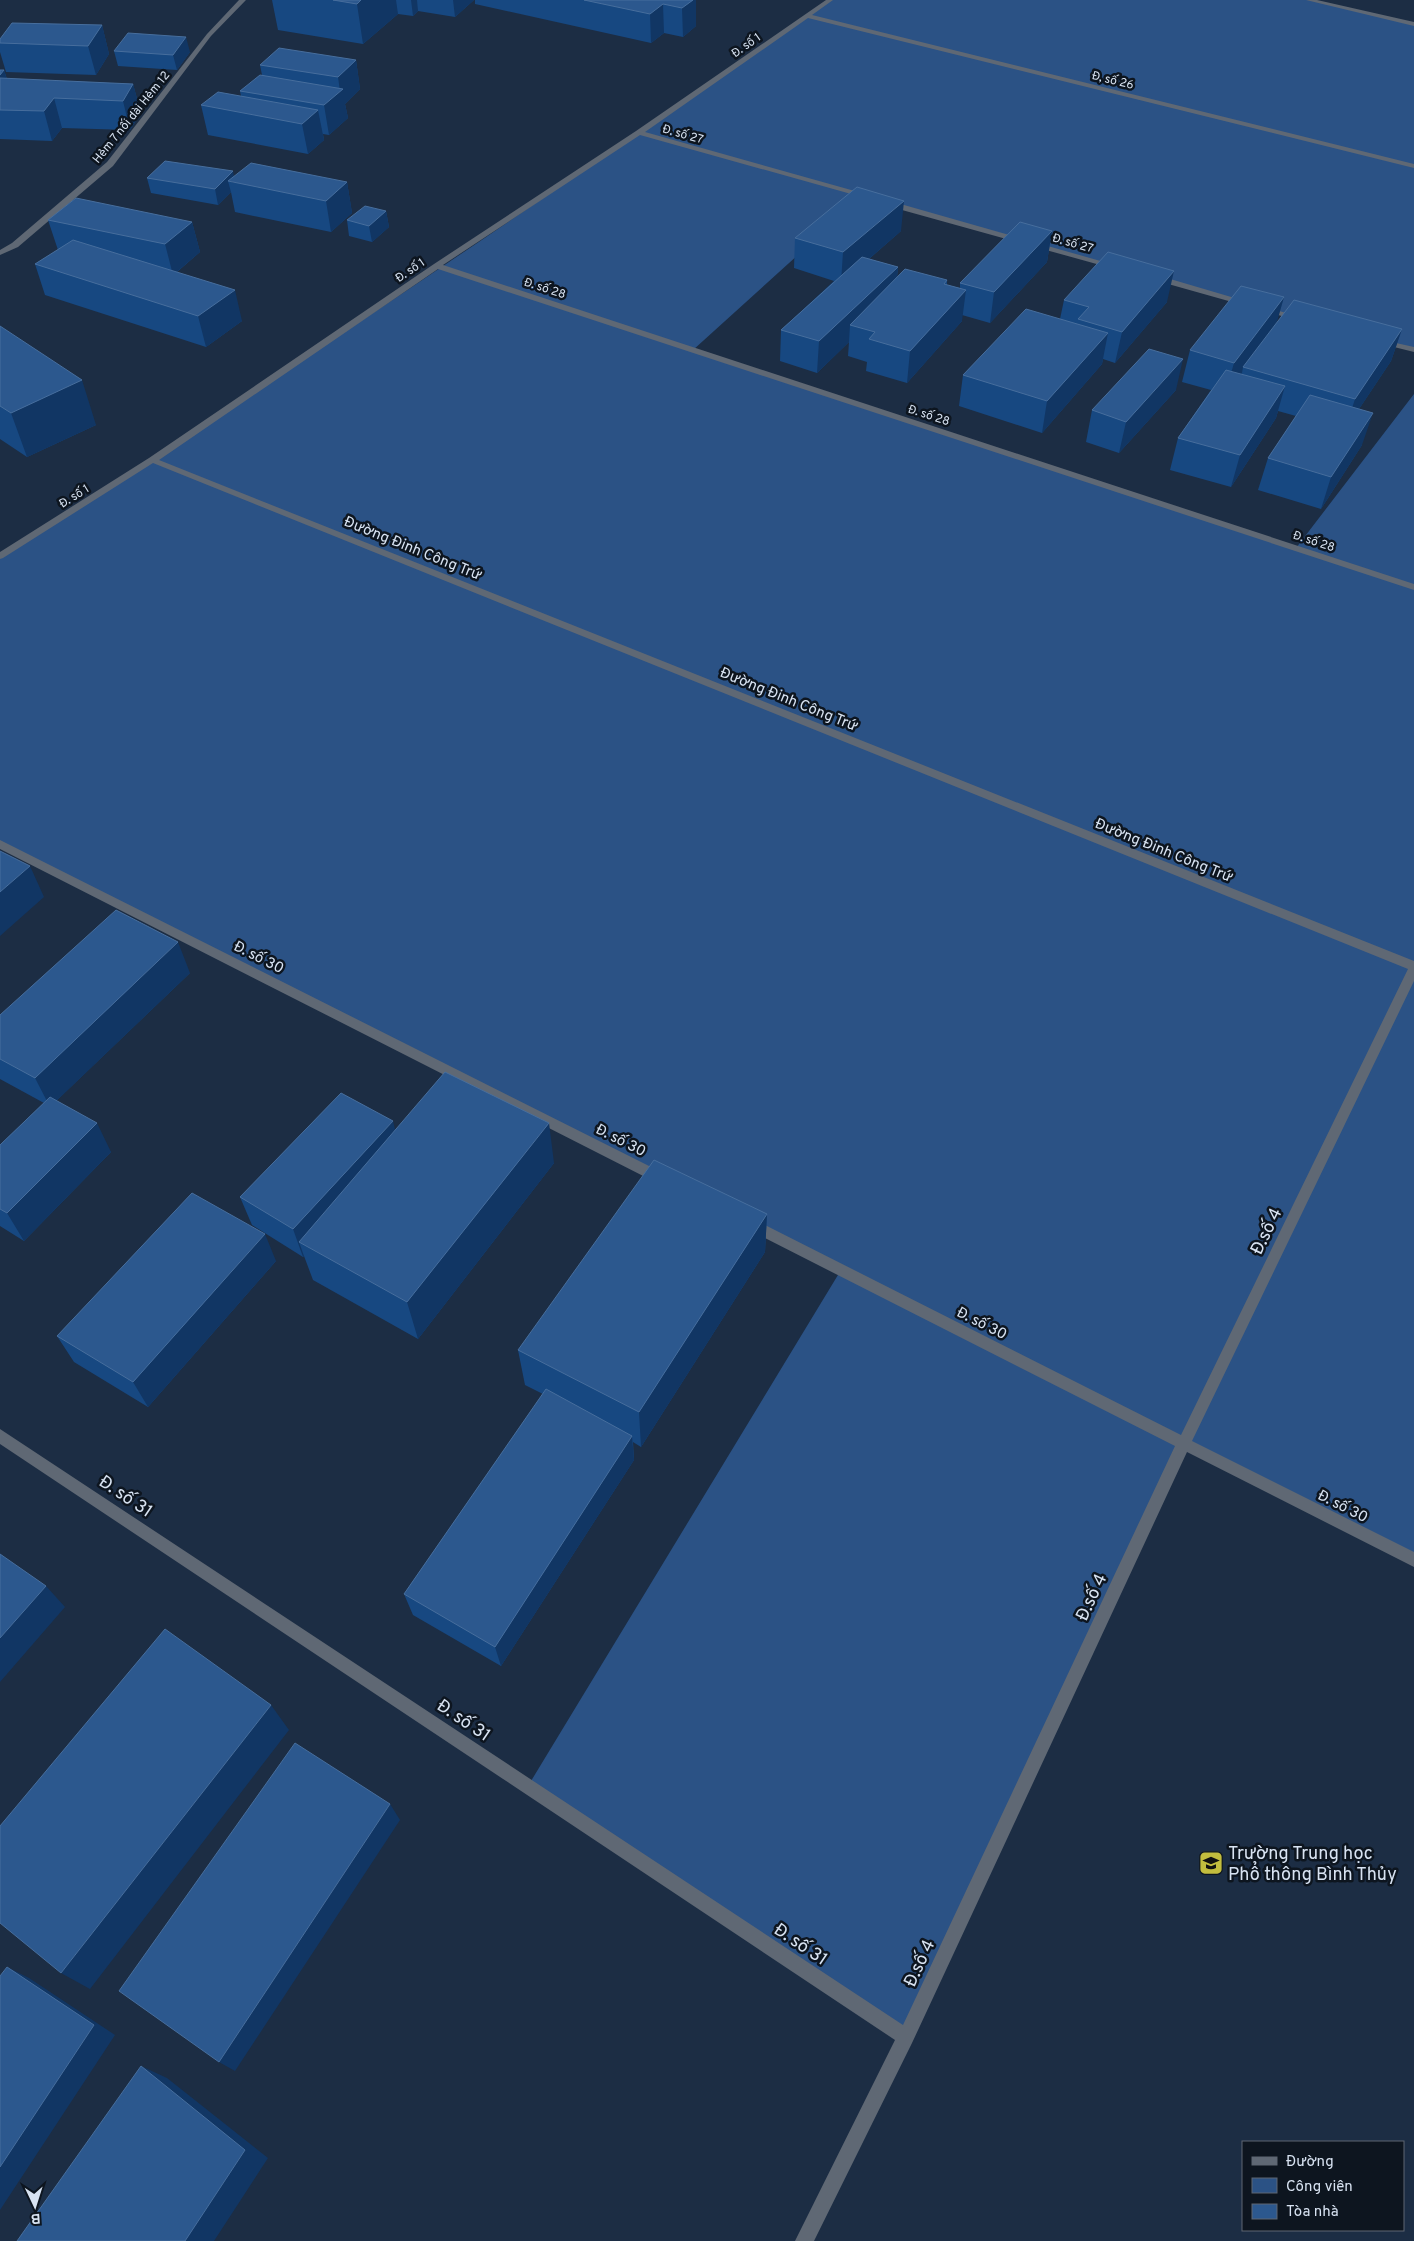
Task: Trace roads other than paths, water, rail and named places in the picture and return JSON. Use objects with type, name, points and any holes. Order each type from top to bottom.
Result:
[{"type":"street","name":"Hẻm 7 nối dài Hẻm 12","points":[[0,253],[14,245],[110,164],[209,35],[243,0]]},
{"type":"street","name":"Đ. số 1","points":[[0,556],[152,460],[437,266],[639,133],[830,0]]},
{"type":"street","points":[[1309,0],[1414,24]]},
{"type":"street","name":"Đ, số 26","points":[[807,16],[1414,166]]},
{"type":"street","name":"Đ. số 27","points":[[639,133],[872,199]]},
{"type":"street","name":"Đ. số 27","points":[[882,201],[1119,268]]},
{"type":"street","name":"Đ. số 28","points":[[437,266],[1414,587]]},
{"type":"street","points":[[1148,276],[1310,321]]},
{"type":"street","points":[[1376,340],[1414,350]]},
{"type":"street","name":"Đường Đinh Công Trứ","points":[[152,460],[1414,968]]},
{"type":"street","name":"Đ. số 30","points":[[0,844],[673,1185]]},
{"type":"street","name":"Đ.số 4","points":[[804,2241],[906,2037],[1184,1443],[1414,968]]},
{"type":"street","name":"Đ. số 30","points":[[744,1220],[1414,1560]]},
{"type":"street","name":"Đ. số 31","points":[[0,1436],[906,2037]]},
{"type":"place","name":"Trường Trung học Phổ thông Bình Thủy","points":[[1211,1863]]}]
